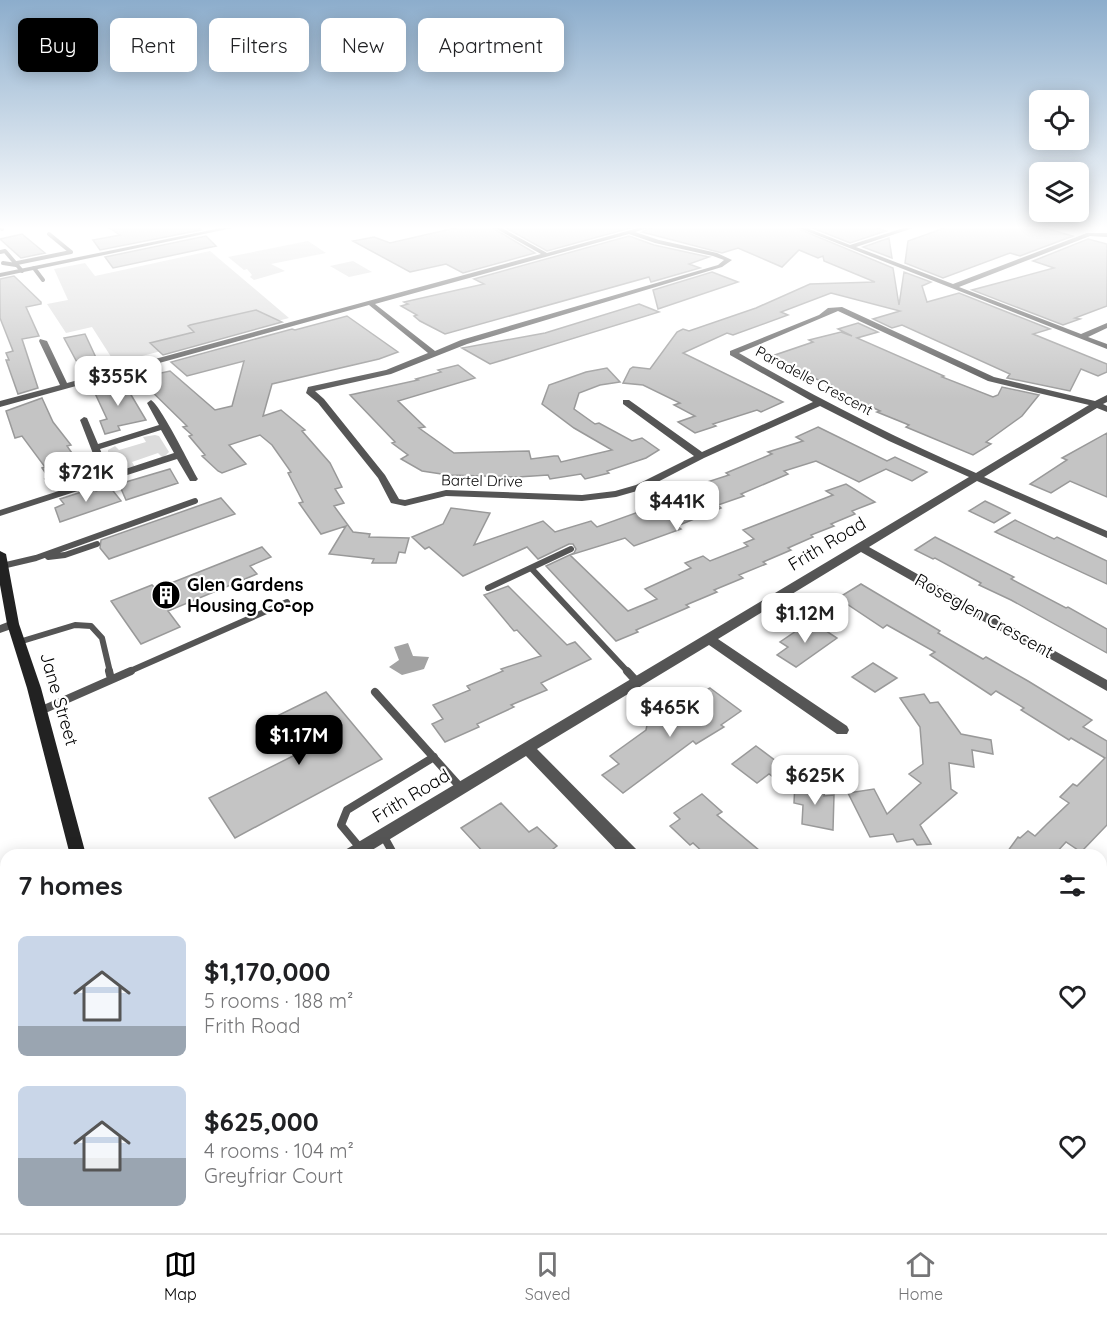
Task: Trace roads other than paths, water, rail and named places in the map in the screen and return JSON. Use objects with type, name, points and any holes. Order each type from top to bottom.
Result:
[{"type":"main road","name":"Jane Street","points":[[1,560],[13,624],[40,711],[76,849]]},
{"type":"street","points":[[0,404],[433,285]]},
{"type":"street","points":[[369,302],[433,353],[660,285]]},
{"type":"street","points":[[946,285],[1107,347]]},
{"type":"street","points":[[952,287],[958,285]]},
{"type":"street","name":"Paradelle Crescent","points":[[1096,404],[991,379],[861,320],[848,311],[839,309],[831,310],[822,318],[733,353],[892,439],[1107,535]]},
{"type":"street","points":[[1082,337],[1107,325]]},
{"type":"street","points":[[43,341],[64,385]]},
{"type":"street","name":"Bartel Drive","points":[[433,353],[388,372],[311,389],[310,393],[321,401],[382,477],[398,503],[446,493],[600,497],[640,487],[701,456],[821,402]]},
{"type":"street","name":"Frith Road","points":[[361,849],[1107,398]]},
{"type":"street","points":[[626,402],[701,456]]},
{"type":"street","points":[[150,403],[193,479]]},
{"type":"street","points":[[1096,404],[1107,409]]},
{"type":"street","points":[[84,420],[108,478]]},
{"type":"street","points":[[95,448],[164,426]]},
{"type":"street","points":[[0,513],[179,455]]},
{"type":"street","name":"Roseglen Crescent","points":[[861,547],[1107,686]]},
{"type":"street","points":[[0,629],[13,624]]},
{"type":"street","points":[[708,638],[842,730]]},
{"type":"street","points":[[527,748],[625,849]]},
{"type":"lane","points":[[36,558],[195,501]]},
{"type":"lane","points":[[1,560],[65,555],[97,544]]},
{"type":"lane","points":[[488,588],[571,549]]},
{"type":"lane","points":[[531,568],[638,683]]},
{"type":"lane","points":[[40,711],[287,602]]},
{"type":"lane","points":[[19,642],[75,625],[91,626],[102,638],[111,679]]},
{"type":"lane","points":[[375,692],[461,788]]},
{"type":"lane","points":[[354,849],[341,825],[347,810],[434,757]]},
{"type":"lane","points":[[383,835],[391,849]]},
{"type":"place","name":"Glen Gardens Housing Co-op","points":[[166,595]]}]
